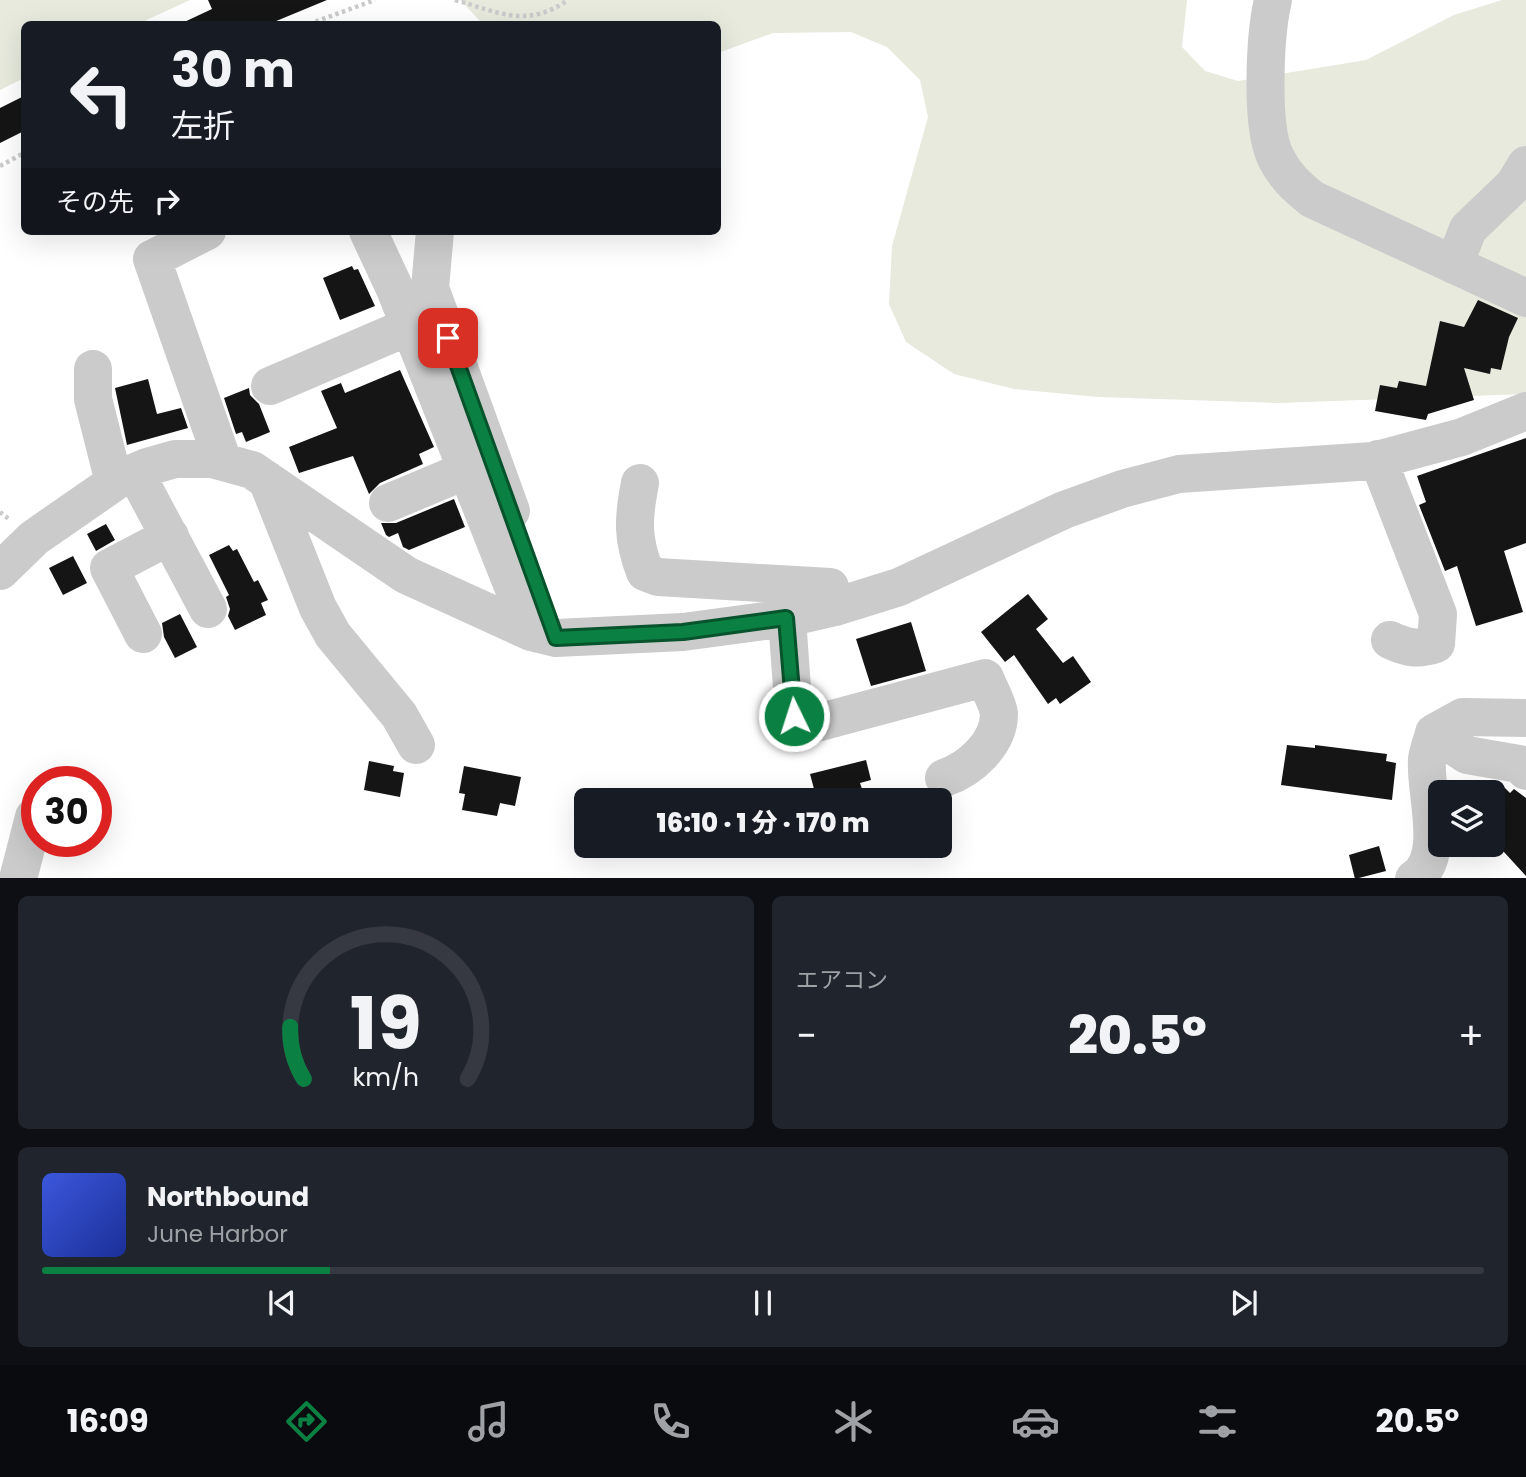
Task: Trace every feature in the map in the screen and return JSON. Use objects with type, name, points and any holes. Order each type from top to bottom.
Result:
[{"type":"street","points":[[1273,0],[1265,61],[1268,114],[1274,155],[1289,181],[1311,199],[1526,298]]},
{"type":"street","points":[[1454,265],[1468,229],[1514,185],[1526,164]]},
{"type":"street","points":[[199,235],[152,259],[223,462]]},
{"type":"street","points":[[370,235],[410,326],[467,470],[544,635]]},
{"type":"street","points":[[435,235],[430,288],[544,635]]},
{"type":"street","points":[[270,386],[410,326]]},
{"type":"street","points":[[93,369],[93,399],[125,477],[170,536],[208,609]]},
{"type":"street","points":[[0,571],[34,538],[125,477],[175,459],[212,459],[252,470],[406,575],[544,635],[683,632],[786,618],[835,607],[899,587],[975,554],[1064,510],[1122,489],[1179,474],[1378,459],[1462,437],[1526,411]]},
{"type":"street","points":[[1378,459],[1438,614],[1436,644],[1423,649],[1408,648],[1390,640]]},
{"type":"street","points":[[388,503],[467,470]]},
{"type":"street","points":[[267,480],[318,608],[333,635],[399,715],[416,745]]},
{"type":"street","points":[[640,483],[635,508],[635,544],[645,572],[659,578],[830,587],[835,607]]},
{"type":"street","points":[[143,634],[109,568],[170,536]]},
{"type":"street","points":[[786,618],[794,716],[800,722],[813,724],[985,678],[999,712],[996,735],[983,752],[955,774],[944,778]]},
{"type":"street","points":[[1414,878],[1421,874],[1429,860],[1433,828],[1427,759],[1434,733],[1463,717],[1526,718]]},
{"type":"street","points":[[1434,733],[1467,755],[1519,764],[1526,771]]},
{"type":"street","points":[[18,878],[24,857]]},
{"type":"path","points":[[317,21],[375,0]]},
{"type":"path","points":[[455,0],[524,19],[557,8],[568,0]]},
{"type":"path","points":[[0,166],[21,155]]},
{"type":"shaded area","points":[[0,0],[190,0],[144,21],[21,21],[21,80],[0,90]]},
{"type":"shaded area","points":[[460,0],[1187,0],[1182,47],[1205,71],[1238,81],[1366,60],[1454,15],[1502,0],[1526,0],[1526,394],[1279,403],[1098,397],[1014,389],[954,374],[906,342],[889,304],[892,246],[928,117],[920,80],[887,47],[851,32],[773,33],[721,52],[721,21],[480,21]]},
{"type":"building","points":[[208,0],[327,0],[276,21],[186,21],[212,9]]},
{"type":"building","points":[[21,98],[21,132],[0,143],[0,108]]},
{"type":"building","points":[[352,266],[354,270],[358,269],[375,306],[340,320],[323,278]]},
{"type":"building","points":[[1478,300],[1518,318],[1509,337],[1501,370],[1491,368],[1490,374],[1464,368],[1474,400],[1428,414],[1426,420],[1375,411],[1380,385],[1397,388],[1399,381],[1426,386],[1440,321],[1464,327]]},
{"type":"building","points":[[400,370],[434,447],[419,454],[423,464],[380,483],[369,494],[353,456],[299,473],[289,447],[337,428],[321,391],[341,383],[345,393]]},
{"type":"building","points":[[148,379],[157,414],[181,408],[188,428],[127,445],[115,388]]},
{"type":"building","points":[[249,388],[250,395],[259,404],[270,432],[246,442],[242,432],[236,434],[224,398]]},
{"type":"building","points":[[1526,438],[1526,543],[1504,551],[1523,612],[1476,626],[1457,566],[1445,571],[1419,505],[1426,502],[1417,476]]},
{"type":"building","points":[[454,499],[465,527],[409,550],[403,547],[398,533],[389,537],[386,535],[381,523],[396,523]]},
{"type":"building","points":[[106,524],[115,540],[96,551],[87,534]]},
{"type":"building","points":[[229,545],[233,551],[237,549],[254,582],[258,580],[268,600],[261,603],[266,615],[235,630],[228,616],[230,609],[226,597],[229,595],[209,555]]},
{"type":"building","points":[[73,556],[87,583],[63,595],[49,568]]},
{"type":"building","points":[[1028,594],[1048,619],[1036,629],[1063,663],[1073,656],[1091,682],[1060,704],[1056,698],[1048,704],[1014,655],[1005,662],[981,632]]},
{"type":"building","points":[[180,614],[197,647],[175,658],[164,637],[162,623]]},
{"type":"building","points":[[911,622],[926,671],[871,686],[856,639]]},
{"type":"building","points":[[1287,745],[1315,748],[1315,745],[1387,754],[1386,761],[1396,763],[1392,800],[1281,785]]},
{"type":"building","points":[[866,760],[871,780],[860,783],[862,788],[814,788],[810,774]]},
{"type":"building","points":[[369,761],[394,766],[393,771],[404,773],[400,797],[364,790]]},
{"type":"building","points":[[464,766],[521,777],[515,806],[500,803],[497,816],[462,810],[465,794],[459,793]]},
{"type":"building","points":[[1505,788],[1510,793],[1514,789],[1526,798],[1526,876],[1505,853]]},
{"type":"building","points":[[1379,846],[1386,871],[1355,878],[1349,855]]},
{"type":"route","points":[[448,338],[556,638],[683,632],[786,618],[794,716]]}]
